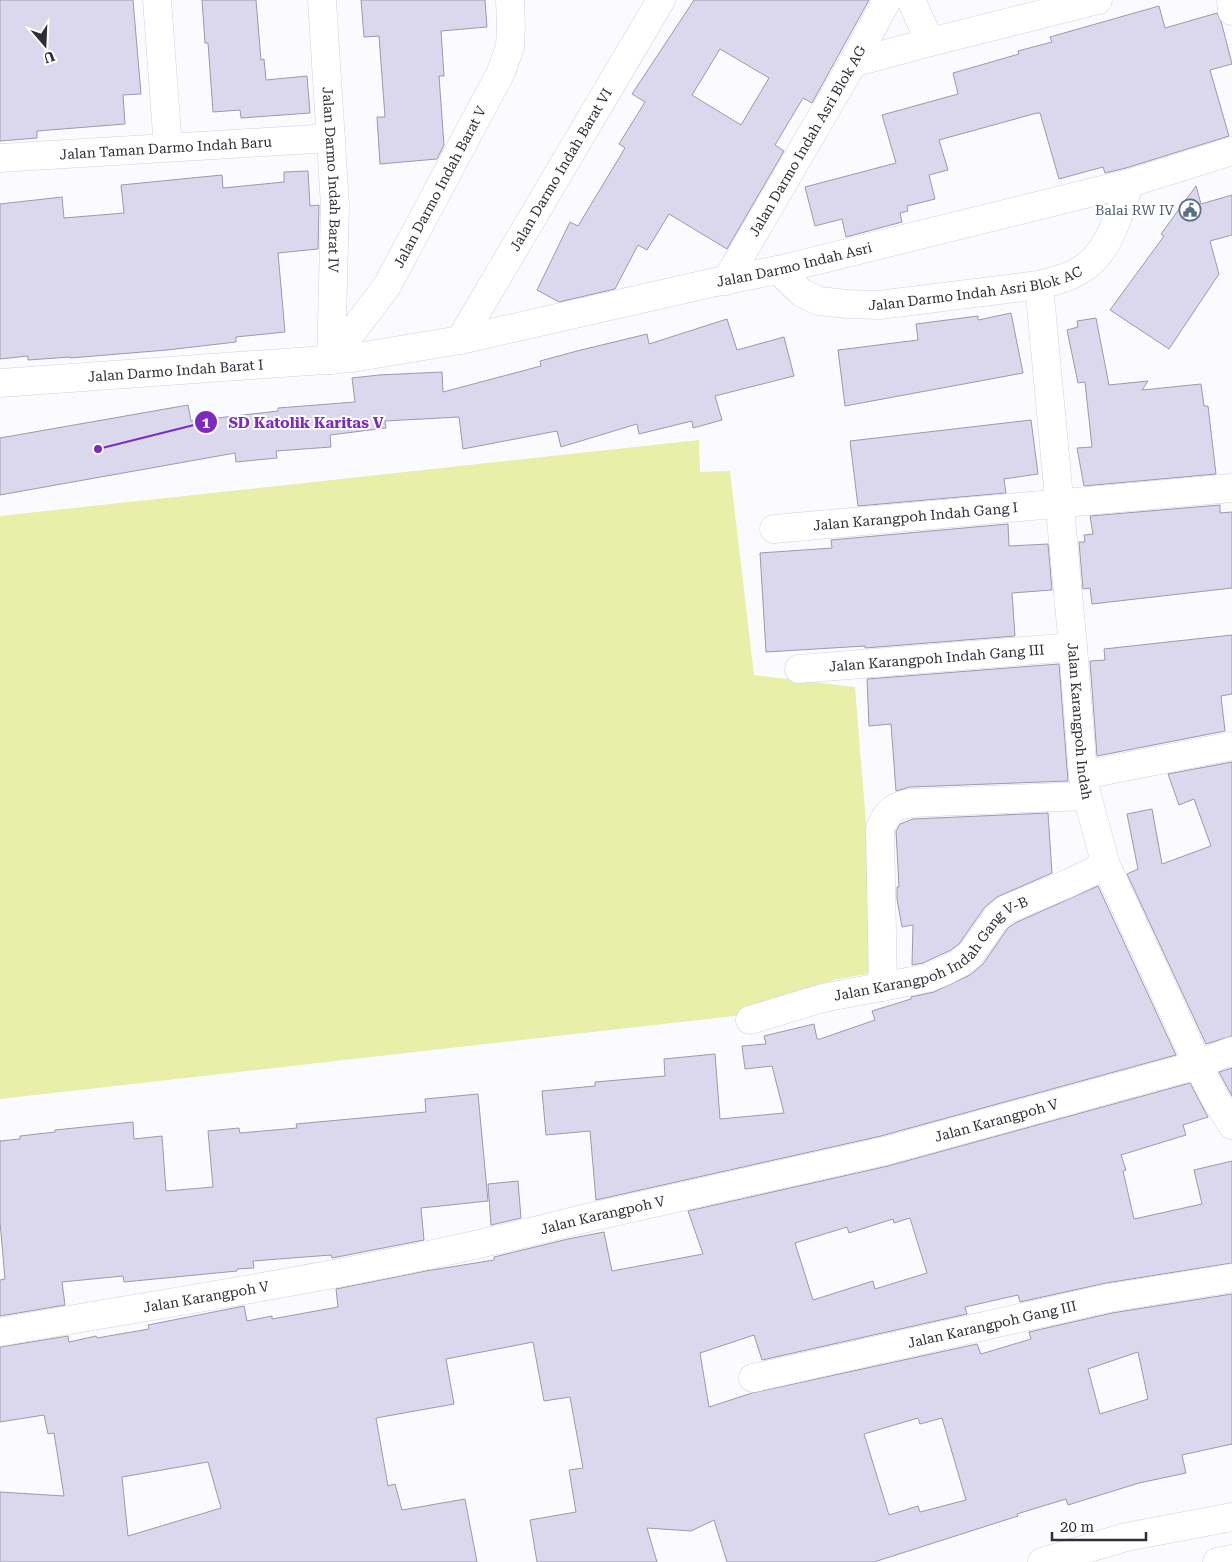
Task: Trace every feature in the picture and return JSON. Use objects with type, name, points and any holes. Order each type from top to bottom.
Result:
[{"type":"street","points":[[157,0],[168,147]]},
{"type":"street","name":"Jalan Darmo Indah Barat IV","points":[[322,0],[335,205],[342,359]]},
{"type":"street","name":"Jalan Darmo Indah Barat V","points":[[342,359],[387,286],[501,72],[510,47],[510,0]]},
{"type":"street","name":"Jalan Darmo Indah Barat VI","points":[[460,340],[661,0]]},
{"type":"street","name":"Jalan Darmo Indah Asri Blok AG","points":[[726,281],[853,63],[887,0]]},
{"type":"street","points":[[911,0],[930,42]]},
{"type":"street","points":[[853,63],[1098,0]]},
{"type":"street","points":[[1231,0],[1232,11]]},
{"type":"street","name":"Jalan Taman Darmo Indah Baru","points":[[0,158],[331,138]]},
{"type":"street","name":"Jalan Darmo Indah Asri","points":[[342,359],[460,340],[778,270],[1130,183],[1232,151]]},
{"type":"street","name":"Jalan Darmo Indah Asri Blok AC","points":[[778,270],[802,294],[819,301],[847,304],[879,305],[1039,285],[1062,279],[1085,268],[1097,255],[1109,238],[1130,183]]},
{"type":"street","name":"Jalan Karangpoh Indah","points":[[1039,285],[1085,786],[1106,865],[1214,1098],[1232,1125]]},
{"type":"street","name":"Jalan Darmo Indah Barat I","points":[[0,383],[342,359]]},
{"type":"street","name":"Jalan Karangpoh Indah Gang I","points":[[774,529],[1232,488]]},
{"type":"street","name":"Jalan Karangpoh Indah Gang III","points":[[799,669],[1073,647]]},
{"type":"street","points":[[883,987],[880,829],[885,817],[893,809],[911,803],[1085,786],[1232,746]]},
{"type":"street","name":"Jalan Karangpoh Indah Gang V-B","points":[[750,1020],[823,998],[928,978],[960,963],[981,941],[998,917],[1007,909],[1058,888],[1106,865]]},
{"type":"street","name":"Jalan Karangpoh V","points":[[0,1332],[352,1271],[528,1233],[885,1151],[1198,1064],[1232,1051]]},
{"type":"street","name":"Jalan Karangpoh Gang III","points":[[754,1378],[1110,1298],[1232,1278]]},
{"type":"street","points":[[1042,1562],[1126,1537],[1232,1517]]},
{"type":"street","points":[[1217,1562],[1232,1559]]},
{"type":"green space","points":[[699,440],[700,472],[730,471],[754,675],[855,687],[878,972],[833,980],[761,1013],[0,1099],[0,516]]},
{"type":"building","points":[[0,0],[133,0],[141,94],[123,95],[125,124],[37,131],[37,138],[0,141]]},
{"type":"building","points":[[202,0],[256,0],[261,60],[264,59],[266,80],[307,76],[310,113],[241,118],[240,110],[213,112],[208,43],[205,43]]},
{"type":"building","points":[[361,0],[485,0],[487,27],[441,31],[444,76],[439,76],[444,145],[437,159],[380,164],[377,117],[385,117],[379,36],[364,37]]},
{"type":"building","points":[[694,0],[869,0],[812,103],[803,98],[775,145],[784,151],[727,249],[669,214],[647,250],[638,245],[615,289],[559,302],[537,290],[570,222],[578,226],[625,148],[619,144],[645,102],[632,94]],"holes":[[[720,49],[769,78],[741,125],[692,95]]]},
{"type":"building","points":[[1159,6],[1165,28],[1217,13],[1221,21],[1232,64],[1210,70],[1229,136],[1126,168],[1105,173],[1103,167],[1059,179],[1040,113],[1037,113],[939,140],[948,170],[929,175],[935,199],[907,206],[908,211],[900,213],[902,222],[846,237],[842,219],[815,226],[805,187],[896,163],[882,115],[958,94],[953,73],[1019,54],[1018,51],[1052,42],[1050,37]]},
{"type":"building","points":[[308,171],[310,206],[319,205],[318,249],[278,253],[285,332],[236,337],[236,342],[167,350],[70,358],[28,360],[28,356],[0,359],[0,204],[62,197],[64,218],[124,213],[121,185],[222,175],[223,188],[284,182],[284,172]]},
{"type":"building","points":[[1196,186],[1201,204],[1232,195],[1232,235],[1210,241],[1219,274],[1169,349],[1110,310],[1164,236],[1161,234]]},
{"type":"building","points":[[1011,313],[1023,373],[845,406],[838,350],[918,340],[916,324],[978,316],[978,320]]},
{"type":"building","points":[[1096,318],[1109,385],[1148,381],[1142,390],[1201,384],[1204,406],[1208,406],[1216,474],[1084,486],[1077,448],[1092,447],[1085,382],[1078,383],[1067,330],[1078,327],[1077,321]]},
{"type":"building","points":[[727,319],[737,350],[784,337],[794,376],[715,396],[722,420],[693,428],[692,421],[639,434],[637,424],[561,447],[557,431],[463,449],[459,417],[385,421],[386,428],[330,435],[331,447],[276,451],[277,458],[236,462],[235,453],[0,495],[0,438],[188,405],[191,421],[278,411],[278,408],[355,402],[352,378],[379,375],[442,372],[443,392],[541,366],[540,361],[577,351],[647,334],[649,344]]},
{"type":"building","points":[[1031,420],[1038,474],[1004,479],[1006,493],[858,506],[850,441]]},
{"type":"building","points":[[1220,505],[1220,513],[1232,512],[1232,588],[1092,604],[1090,588],[1083,589],[1079,542],[1085,542],[1084,535],[1093,534],[1090,516]]},
{"type":"building","points":[[1008,524],[1009,546],[1048,544],[1052,590],[1012,593],[1015,636],[865,648],[865,646],[766,652],[760,553],[832,548],[831,540]]},
{"type":"building","points":[[1232,635],[1232,694],[1221,696],[1225,731],[1097,756],[1090,661],[1105,660],[1104,649]]},
{"type":"building","points":[[1059,664],[1068,781],[910,787],[896,791],[891,724],[869,726],[867,679]]},
{"type":"building","points":[[1232,762],[1232,1036],[1206,1044],[1127,874],[1138,869],[1127,814],[1152,809],[1162,864],[1211,846],[1194,799],[1179,805],[1168,774]]},
{"type":"building","points":[[1048,813],[1052,873],[997,897],[984,908],[959,944],[951,950],[923,963],[912,965],[913,925],[902,927],[897,899],[897,887],[899,887],[896,831],[900,824],[913,819]]},
{"type":"building","points":[[1098,886],[1176,1055],[881,1136],[596,1200],[590,1131],[546,1135],[542,1091],[595,1086],[595,1082],[665,1076],[664,1059],[715,1054],[720,1119],[784,1113],[772,1066],[745,1069],[742,1046],[766,1044],[764,1036],[814,1024],[817,1039],[820,1039],[875,1020],[872,1011],[911,999],[911,997],[934,992],[970,975],[983,964],[1008,928],[1015,923]]},
{"type":"building","points":[[1232,1068],[1232,1096],[1219,1072]]},
{"type":"building","points":[[1190,1083],[1208,1117],[1183,1125],[1186,1135],[1121,1155],[1126,1170],[1123,1171],[1134,1219],[1202,1204],[1194,1170],[1232,1161],[1232,1263],[1106,1283],[1020,1302],[1018,1295],[965,1307],[967,1314],[762,1360],[754,1335],[700,1353],[709,1407],[752,1393],[977,1344],[981,1354],[1031,1339],[1029,1332],[1112,1313],[1232,1294],[1232,1444],[1182,1455],[1186,1473],[1139,1483],[1068,1505],[1066,1499],[874,1562],[727,1562],[714,1520],[691,1531],[647,1528],[657,1562],[537,1562],[530,1520],[576,1512],[569,1470],[583,1468],[570,1397],[544,1401],[533,1342],[446,1359],[454,1404],[376,1418],[388,1486],[395,1484],[402,1510],[465,1499],[477,1562],[0,1562],[0,1492],[64,1496],[54,1433],[48,1434],[44,1415],[0,1422],[0,1347],[68,1336],[69,1342],[96,1336],[97,1338],[149,1329],[148,1325],[244,1306],[247,1321],[272,1316],[272,1319],[338,1307],[336,1289],[494,1260],[494,1257],[604,1232],[612,1271],[703,1254],[688,1211],[888,1166]],"holes":[[[910,1218],[927,1273],[875,1289],[873,1281],[813,1300],[795,1243],[847,1227],[849,1233],[893,1219],[894,1223]],[[1138,1352],[1148,1399],[1100,1414],[1088,1369]],[[918,1418],[920,1424],[942,1418],[966,1500],[920,1512],[918,1506],[889,1515],[864,1434]],[[208,1462],[221,1508],[128,1536],[122,1477]]]},
{"type":"building","points":[[478,1094],[488,1201],[421,1208],[424,1240],[332,1258],[331,1255],[253,1261],[254,1268],[237,1269],[237,1271],[124,1282],[123,1276],[62,1282],[65,1305],[0,1316],[0,1280],[5,1279],[0,1222],[0,1141],[20,1139],[20,1136],[55,1132],[55,1130],[133,1122],[134,1139],[162,1136],[166,1191],[213,1187],[208,1131],[239,1128],[240,1133],[297,1128],[296,1124],[426,1112],[425,1099]]},
{"type":"building","points":[[518,1181],[521,1218],[491,1225],[488,1184]]},
{"type":"place","name":"Balai RW IV","points":[[1190,210]]},
{"type":"place","name":"SD Katolik Karitas V","points":[[98,449]]}]
